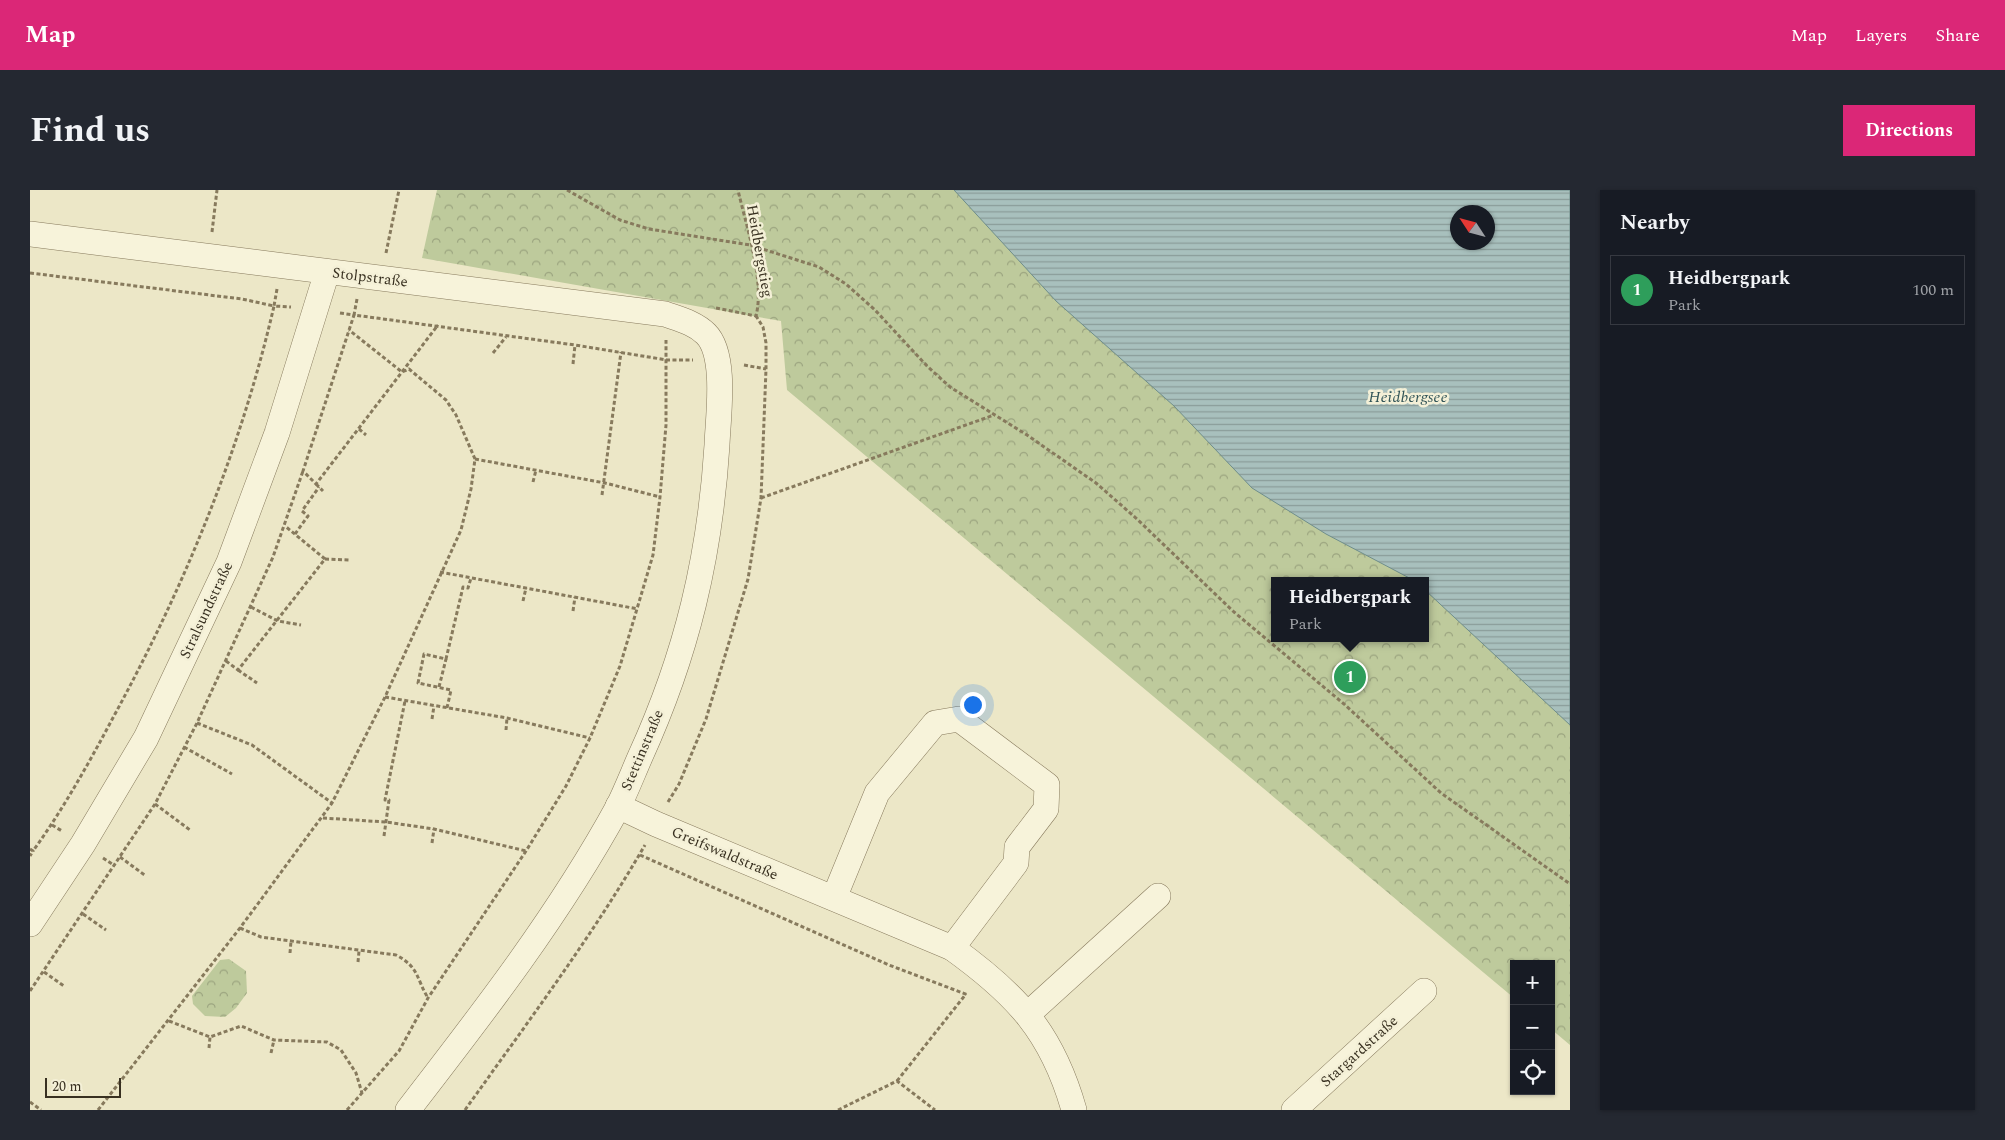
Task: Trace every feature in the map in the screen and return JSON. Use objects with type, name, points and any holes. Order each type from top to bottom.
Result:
[{"type":"street","name":"Stolpstraße","points":[[30,234],[665,314],[688,322],[706,334]]},
{"type":"street","name":"Stralsundstraße","points":[[34,908],[104,811],[146,738],[229,562],[278,433],[328,272]]},
{"type":"street","name":"Stettinstraße","points":[[408,1110],[496,997],[553,916],[618,806],[656,722],[685,643],[701,579],[712,512],[720,394],[714,347],[706,334]]},
{"type":"street","points":[[834,898],[877,794],[935,723],[959,719],[1048,786],[1046,809],[1017,847],[1016,862],[952,948]]},
{"type":"street","name":"Greifswaldstraße","points":[[618,806],[656,824],[952,948],[980,968],[1028,1014],[1049,1045],[1066,1083],[1074,1110]]},
{"type":"street","points":[[1028,1014],[1158,896]]},
{"type":"street","name":"Stargardstraße","points":[[1294,1110],[1424,991]]},
{"type":"path","points":[[212,234],[217,190]]},
{"type":"path","points":[[385,256],[399,190]]},
{"type":"path","points":[[567,190],[620,220],[649,228],[750,245],[819,267],[846,284],[876,310],[944,382],[1096,483],[1234,612],[1344,704],[1442,793],[1570,884]]},
{"type":"path","name":"Heidbergstieg","points":[[712,308],[756,316],[759,304],[750,245],[738,190]]},
{"type":"path","points":[[30,856],[32,850],[52,825],[95,752],[144,661],[192,559],[241,427],[274,306],[280,267]]},
{"type":"path","points":[[30,273],[274,306],[315,309],[438,325],[674,360]]},
{"type":"path","points":[[30,991],[155,804],[197,723],[226,661],[285,526],[354,315],[362,277]]},
{"type":"path","points":[[347,1110],[399,1051],[428,998],[526,851],[566,786],[590,738],[620,666],[653,555],[666,425],[667,360],[665,314]]},
{"type":"path","points":[[667,805],[679,784],[706,719],[748,579],[761,498],[766,369],[766,343],[763,327],[756,316]]},
{"type":"path","points":[[316,484],[438,325]]},
{"type":"path","points":[[349,330],[402,372]]},
{"type":"path","points":[[493,353],[507,336]]},
{"type":"path","points":[[573,364],[575,345]]},
{"type":"path","points":[[602,495],[621,352]]},
{"type":"path","points":[[738,364],[766,369]]},
{"type":"path","points":[[98,1110],[240,928],[332,803],[385,697],[440,572],[461,530],[471,489],[475,458],[456,415],[446,400],[410,369],[402,372]]},
{"type":"path","points":[[761,498],[995,415]]},
{"type":"path","points":[[359,430],[366,435]]},
{"type":"path","points":[[475,458],[605,483],[660,497]]},
{"type":"path","points":[[533,482],[536,470]]},
{"type":"path","points":[[302,471],[323,490]]},
{"type":"path","points":[[295,534],[308,516],[302,511],[320,487]]},
{"type":"path","points":[[285,526],[325,559],[349,560]]},
{"type":"path","points":[[238,670],[325,559]]},
{"type":"path","points":[[440,572],[638,609]]},
{"type":"path","points":[[440,688],[463,588],[468,588],[471,578]]},
{"type":"path","points":[[523,601],[526,588]]},
{"type":"path","points":[[573,611],[575,598]]},
{"type":"path","points":[[251,607],[278,621],[301,625]]},
{"type":"path","points":[[446,659],[424,654],[418,683],[451,690],[447,708]]},
{"type":"path","points":[[226,661],[257,683]]},
{"type":"path","points":[[385,697],[507,718],[590,738]]},
{"type":"path","points":[[384,836],[390,800],[385,800],[405,701]]},
{"type":"path","points":[[432,719],[434,706]]},
{"type":"path","points":[[506,730],[507,718]]},
{"type":"path","points":[[197,723],[252,745],[332,803]]},
{"type":"path","points":[[184,747],[232,774]]},
{"type":"path","points":[[155,804],[190,830]]},
{"type":"path","points":[[322,818],[386,822],[434,829],[526,851]]},
{"type":"path","points":[[432,843],[434,829]]},
{"type":"path","points":[[465,1110],[536,1012],[647,842]]},
{"type":"path","points":[[640,855],[889,965],[966,994],[974,999]]},
{"type":"path","points":[[120,857],[146,876]]},
{"type":"path","points":[[83,914],[106,930]]},
{"type":"path","points":[[240,928],[261,936],[396,955],[408,961],[415,969],[428,998]]},
{"type":"path","points":[[290,953],[291,941]]},
{"type":"path","points":[[358,962],[359,951]]},
{"type":"path","points":[[44,972],[64,986]]},
{"type":"path","points":[[30,979],[36,983]]},
{"type":"path","points":[[838,1110],[897,1081],[966,994]]},
{"type":"path","points":[[168,1020],[210,1036],[240,1026],[274,1040],[327,1042],[347,1056],[356,1073],[362,1093]]},
{"type":"path","points":[[209,1048],[210,1036]]},
{"type":"path","points":[[272,1053],[274,1040]]},
{"type":"path","points":[[897,1081],[935,1110]]},
{"type":"path","points":[[30,1102],[41,1110]]},
{"type":"green space","points":[[437,190],[1570,190],[1570,1045],[1555,1032],[1555,960],[1510,960],[1510,995],[787,390],[781,321],[422,258]]},
{"type":"green space","points":[[229,959],[246,971],[247,993],[236,1008],[225,1017],[205,1016],[193,1004],[192,996],[220,960]]},
{"type":"water","name":"Heidbergsee","points":[[954,190],[1570,190],[1570,725],[1429,594],[1429,577],[1407,577],[1326,534],[1252,488],[1174,406],[1056,301]]},
{"type":"place","name":"Heidbergpark","points":[[1350,677]]}]
